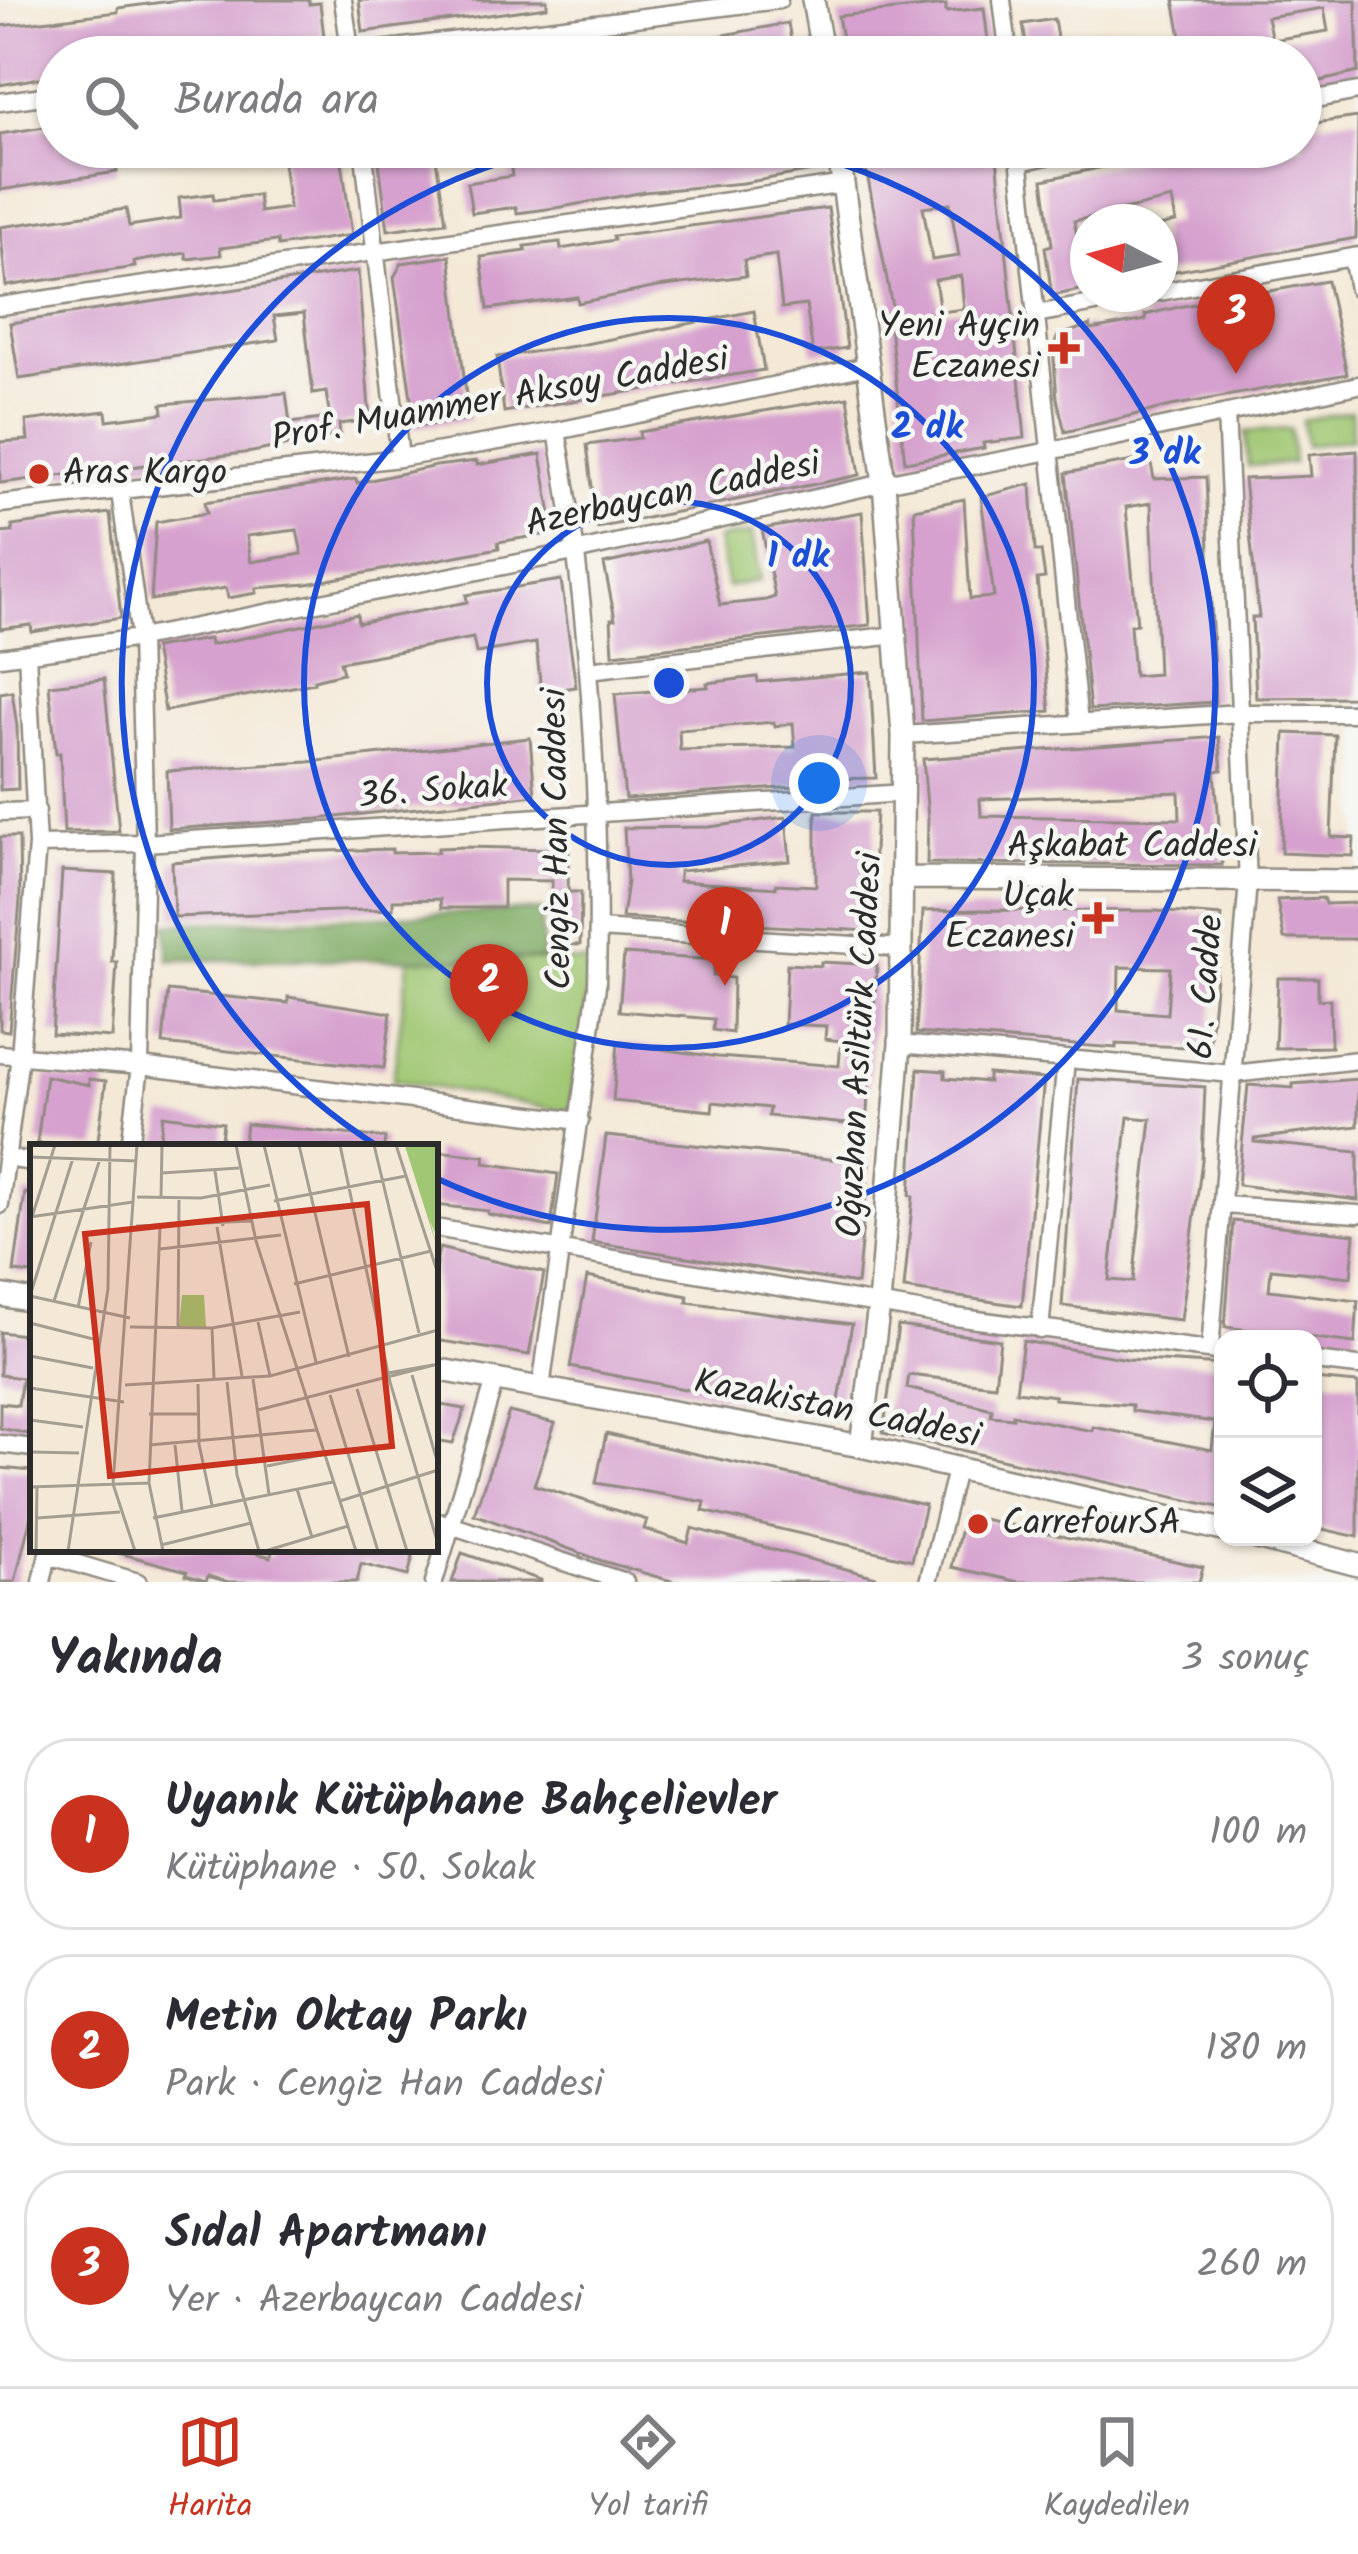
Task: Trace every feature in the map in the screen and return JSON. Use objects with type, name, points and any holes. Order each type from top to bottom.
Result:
[{"type":"main road","points":[[813,0],[819,36]]},
{"type":"main road","name":"Oğuzhan Asiltürk Caddesi","points":[[842,168],[884,483],[904,793],[900,1044],[879,1305],[861,1446]]},
{"type":"main road","name":"Aşkabat Caddesi","points":[[904,878],[1358,881]]},
{"type":"main road","points":[[0,1295],[30,1300]]},
{"type":"main road","name":"Kazakistan Caddesi","points":[[438,1370],[861,1446],[1214,1528]]},
{"type":"main road","points":[[1287,1546],[1358,1565]]},
{"type":"street","points":[[343,0],[348,36]]},
{"type":"street","points":[[499,36],[779,0]]},
{"type":"street","points":[[1002,0],[1006,36]]},
{"type":"street","points":[[1322,98],[1358,91]]},
{"type":"street","points":[[0,102],[36,97]]},
{"type":"street","points":[[366,168],[400,458]]},
{"type":"street","points":[[1020,168],[1079,722]]},
{"type":"street","points":[[0,306],[845,184]]},
{"type":"street","points":[[1178,289],[1355,257],[1358,289]]},
{"type":"street","points":[[1036,314],[1070,308]]},
{"type":"street","name":"Prof. Muammer Aksoy Caddesi","points":[[0,504],[400,458],[867,366]]},
{"type":"street","name":"Azerbaycan Caddesi","points":[[0,657],[140,638],[579,551],[1358,385]]},
{"type":"street","name":"61. Cadde","points":[[1217,1330],[1248,880],[1226,413]]},
{"type":"street","name":"Cengiz Han Caddesi","points":[[541,1388],[597,986],[598,929],[596,815],[579,551],[557,430]]},
{"type":"street","points":[[120,492],[140,638],[145,843],[140,1066],[130,1144]]},
{"type":"street","points":[[588,670],[897,635]]},
{"type":"street","points":[[0,1204],[20,1056],[37,845],[27,653]]},
{"type":"street","points":[[903,734],[1240,713],[1358,713]]},
{"type":"street","name":"36. Sokak","points":[[37,845],[145,843],[904,793]]},
{"type":"street","points":[[0,812],[37,812]]},
{"type":"street","points":[[598,929],[903,948]]},
{"type":"street","points":[[900,1044],[1233,1074],[1358,1060]]},
{"type":"street","points":[[0,1054],[140,1066],[580,1121]]},
{"type":"street","points":[[1040,1330],[1066,1060]]},
{"type":"street","points":[[6,1158],[30,1162]]},
{"type":"street","points":[[1223,1204],[1358,1214]]},
{"type":"street","points":[[438,1229],[879,1305],[1214,1351]]},
{"type":"street","points":[[1322,1362],[1358,1366]]},
{"type":"street","points":[[434,1582],[495,1380]]},
{"type":"street","points":[[0,1444],[30,1448]]},
{"type":"street","points":[[928,1582],[957,1466]]},
{"type":"street","points":[[438,1521],[592,1578],[625,1582]]},
{"type":"street","points":[[42,1582],[49,1552],[138,1582]]},
{"type":"green space","points":[[1351,411],[1352,439],[1306,446],[1302,420]]},
{"type":"green space","points":[[1290,429],[1293,463],[1248,466],[1245,432]]},
{"type":"green space","points":[[752,533],[760,580],[727,587],[718,539]]},
{"type":"green space","points":[[541,910],[543,959],[169,960],[166,924]]},
{"type":"green space","points":[[409,956],[589,962],[570,1112],[393,1080]]},
{"type":"building","points":[[178,0],[309,0],[309,4],[320,3],[324,36],[36,36],[36,79],[0,85],[0,26],[118,12],[118,8]]},
{"type":"building","points":[[359,0],[547,0],[547,7],[363,32]]},
{"type":"building","points":[[1174,0],[1356,0],[1358,72],[1322,81],[1322,36],[1297,36],[1328,31],[1324,8],[1267,17],[1271,36],[1181,36]]},
{"type":"building","points":[[946,5],[946,12],[984,8],[987,36],[841,36],[838,16]]},
{"type":"building","points":[[1054,19],[1057,36],[1025,36],[1023,24]]},
{"type":"building","points":[[788,23],[790,36],[719,36]]},
{"type":"building","points":[[1358,117],[1356,238],[1178,271],[1178,204],[1172,199],[1150,204],[1070,204],[1070,292],[1052,296],[1045,247],[1052,245],[1043,180],[1099,168],[1322,168],[1322,122]]},
{"type":"building","points":[[36,128],[36,168],[116,168],[117,172],[0,190],[0,134]]},
{"type":"building","points":[[284,168],[343,168],[352,235],[278,246],[277,241],[220,248],[221,255],[187,259],[186,253],[134,262],[135,267],[6,286],[0,227],[126,209],[129,226],[181,218],[179,198],[213,194],[214,200],[258,195],[260,212],[289,208]]},
{"type":"building","points":[[380,168],[437,168],[446,222],[388,230]]},
{"type":"building","points":[[511,168],[818,170],[517,213],[516,207],[472,213],[467,183],[512,176]]},
{"type":"building","points":[[866,168],[998,168],[1025,438],[905,462],[889,318],[894,317]],"holes":[[[950,203],[959,256],[932,260],[923,207]],[[961,276],[964,309],[940,312],[935,280]]]},
{"type":"building","points":[[828,208],[847,348],[813,353],[806,305],[782,308],[776,255],[744,260],[746,276],[578,303],[577,297],[488,309],[481,257],[526,251],[525,246],[560,242],[561,249],[614,240],[613,236]]},
{"type":"building","points":[[450,256],[469,420],[415,427],[394,277],[402,263]]},
{"type":"building","points":[[358,271],[370,420],[339,424],[340,435],[252,452],[0,483],[0,442],[28,440],[26,421],[106,411],[107,420],[163,413],[162,404],[286,393],[290,423],[330,418],[326,392],[313,394],[304,313],[274,316],[278,340],[19,379],[10,323]]},
{"type":"building","points":[[1327,281],[1347,374],[1171,406],[1065,432],[1053,347],[1058,336],[1090,325],[1091,330],[1146,320],[1145,315],[1178,312],[1183,306]]},
{"type":"building","points":[[754,311],[764,370],[504,412],[497,357]]},
{"type":"building","points":[[848,397],[860,475],[597,528],[587,445]]},
{"type":"building","points":[[1357,451],[1358,697],[1256,698],[1252,617],[1259,617],[1244,479],[1311,476],[1309,455]]},
{"type":"building","points":[[541,454],[554,533],[307,584],[256,588],[257,593],[228,598],[226,588],[151,600],[156,522],[207,513],[205,502],[356,479],[357,483],[436,466],[477,461],[477,465]],"holes":[[[297,530],[302,554],[251,562],[247,536]]]},
{"type":"building","points":[[1150,458],[1154,479],[1206,477],[1215,702],[1090,710],[1066,473]],"holes":[[[1151,503],[1158,674],[1134,676],[1130,625],[1137,624],[1126,507]]]},
{"type":"building","points":[[1031,484],[1035,551],[1041,551],[1045,578],[1037,579],[1050,711],[922,721],[914,509],[964,499],[970,599],[994,597],[981,497]]},
{"type":"building","points":[[862,512],[870,625],[613,654],[611,619],[615,619],[604,564],[706,541],[720,605],[766,600],[775,597],[762,529]]},
{"type":"building","points":[[110,513],[121,618],[32,632],[31,625],[0,629],[0,533],[13,532],[12,526]]},
{"type":"building","points":[[561,580],[576,687],[541,692],[536,643],[476,653],[473,638],[340,662],[343,673],[314,683],[165,711],[154,648],[209,639],[210,645],[357,614],[358,623],[467,602],[466,595]]},
{"type":"building","points":[[870,672],[876,778],[625,799],[615,694],[708,687],[707,683],[757,677],[758,682]],"holes":[[[774,722],[775,726],[793,723],[795,747],[680,750],[679,730]]]},
{"type":"building","points":[[104,679],[119,831],[64,832],[60,753],[56,753],[49,685]]},
{"type":"building","points":[[12,691],[18,789],[0,790],[0,693]]},
{"type":"building","points":[[1285,733],[1335,735],[1331,837],[1354,838],[1353,856],[1281,853]]},
{"type":"building","points":[[1219,737],[1222,770],[1215,771],[1222,865],[927,863],[923,759]],"holes":[[[1179,792],[1180,819],[981,816],[980,799]]]},
{"type":"building","points":[[530,738],[535,795],[318,819],[169,829],[167,771],[309,762]]},
{"type":"building","points":[[816,812],[876,812],[870,931],[622,918],[627,882],[624,828],[709,827],[786,817],[790,861],[679,871],[679,881],[816,886]]},
{"type":"building","points":[[0,837],[19,837],[20,899],[9,1031],[0,1030]]},
{"type":"building","points":[[569,847],[568,892],[581,892],[580,945],[551,944],[552,881],[503,880],[503,908],[441,908],[440,899],[393,900],[393,909],[174,917],[172,862],[293,852]]},
{"type":"building","points":[[62,871],[116,874],[112,1038],[52,1034]]},
{"type":"building","points":[[1323,898],[1325,904],[1358,903],[1358,939],[1284,939],[1277,900]]},
{"type":"building","points":[[923,911],[1155,911],[1222,916],[1209,1048],[1116,1044],[1116,1048],[916,1033]],"holes":[[[1119,967],[1170,968],[1167,1014],[1118,1010]]]},
{"type":"building","points":[[624,954],[715,960],[713,976],[733,978],[732,1033],[713,1030],[714,1019],[619,1011]]},
{"type":"building","points":[[821,962],[877,965],[866,1126],[768,1116],[769,1108],[713,1102],[712,1111],[613,1101],[618,1043],[839,1066],[841,1041],[825,1039],[826,1026],[784,1024],[787,964],[821,966]]},
{"type":"building","points":[[1278,978],[1318,978],[1318,1000],[1330,999],[1331,1047],[1275,1048]]},
{"type":"building","points":[[168,991],[288,1003],[288,997],[391,1013],[384,1068],[163,1044]]},
{"type":"building","points":[[918,1069],[945,1071],[945,1078],[988,1082],[988,1074],[1044,1079],[1022,1306],[904,1289]]},
{"type":"building","points":[[46,1076],[89,1085],[89,1079],[106,1081],[97,1144],[37,1143]]},
{"type":"building","points":[[1078,1079],[1205,1087],[1202,1160],[1181,1320],[1062,1306]],"holes":[[[1128,1117],[1151,1119],[1133,1282],[1109,1280]]]},
{"type":"building","points":[[1358,1079],[1358,1126],[1254,1142],[1358,1152],[1358,1200],[1238,1185],[1248,1085],[1293,1088],[1293,1084]]},
{"type":"building","points":[[163,1115],[223,1123],[220,1144],[159,1144]]},
{"type":"building","points":[[246,1124],[385,1138],[384,1144],[243,1144]]},
{"type":"building","points":[[606,1136],[869,1163],[857,1284],[592,1242]]},
{"type":"building","points":[[438,1151],[485,1156],[484,1163],[558,1174],[551,1227],[488,1211],[438,1205]]},
{"type":"building","points":[[25,1193],[30,1194],[30,1274],[14,1272]]},
{"type":"building","points":[[1233,1221],[1355,1234],[1351,1277],[1271,1269],[1269,1290],[1358,1301],[1355,1343],[1322,1339],[1322,1330],[1225,1327]]},
{"type":"building","points":[[439,1248],[544,1273],[529,1355],[438,1340]]},
{"type":"building","points":[[587,1277],[688,1296],[687,1302],[852,1324],[836,1418],[570,1367]]},
{"type":"building","points":[[898,1326],[1000,1340],[995,1385],[909,1375],[907,1388],[992,1409],[991,1416],[1013,1415],[1092,1431],[1093,1427],[1212,1450],[1214,1431],[1214,1506],[883,1433]]},
{"type":"building","points":[[0,1332],[30,1336],[30,1434],[0,1428],[0,1403],[18,1405],[22,1378],[0,1375]]},
{"type":"building","points":[[1023,1341],[1128,1359],[1214,1364],[1214,1422],[1132,1411],[1132,1405],[1016,1391]]},
{"type":"building","points":[[1322,1380],[1358,1383],[1358,1537],[1322,1529]]},
{"type":"building","points":[[438,1404],[465,1409],[453,1443],[438,1440]]},
{"type":"building","points":[[509,1412],[555,1423],[534,1485],[647,1520],[644,1529],[688,1543],[692,1528],[876,1577],[876,1582],[675,1582],[474,1514]]},
{"type":"building","points":[[606,1434],[925,1505],[912,1560],[703,1511],[705,1502],[596,1483]]},
{"type":"building","points":[[0,1468],[30,1471],[30,1520],[15,1582],[0,1582]]},
{"type":"building","points":[[964,1515],[1203,1567],[1199,1582],[1019,1582],[952,1567]]},
{"type":"building","points":[[252,1552],[271,1557],[272,1552],[414,1552],[408,1576],[361,1564],[357,1582],[229,1582],[208,1576],[206,1581],[186,1575],[187,1571],[119,1553]]},
{"type":"building","points":[[462,1553],[541,1580],[541,1582],[452,1582]]},
{"type":"place","name":"Yeni Ayçin Eczanesi","points":[[1064,348]]},
{"type":"place","name":"Sıdal Apartmanı","points":[[1236,374]]},
{"type":"place","name":"Aras Kargo","points":[[39,474]]},
{"type":"place","name":"Uçak Eczanesi","points":[[1098,918]]},
{"type":"place","name":"Uyanık Kütüphane Bahçelievler","points":[[725,986]]},
{"type":"place","name":"Metin Oktay Parkı","points":[[489,1043]]},
{"type":"place","name":"CarrefourSA","points":[[978,1524]]}]
